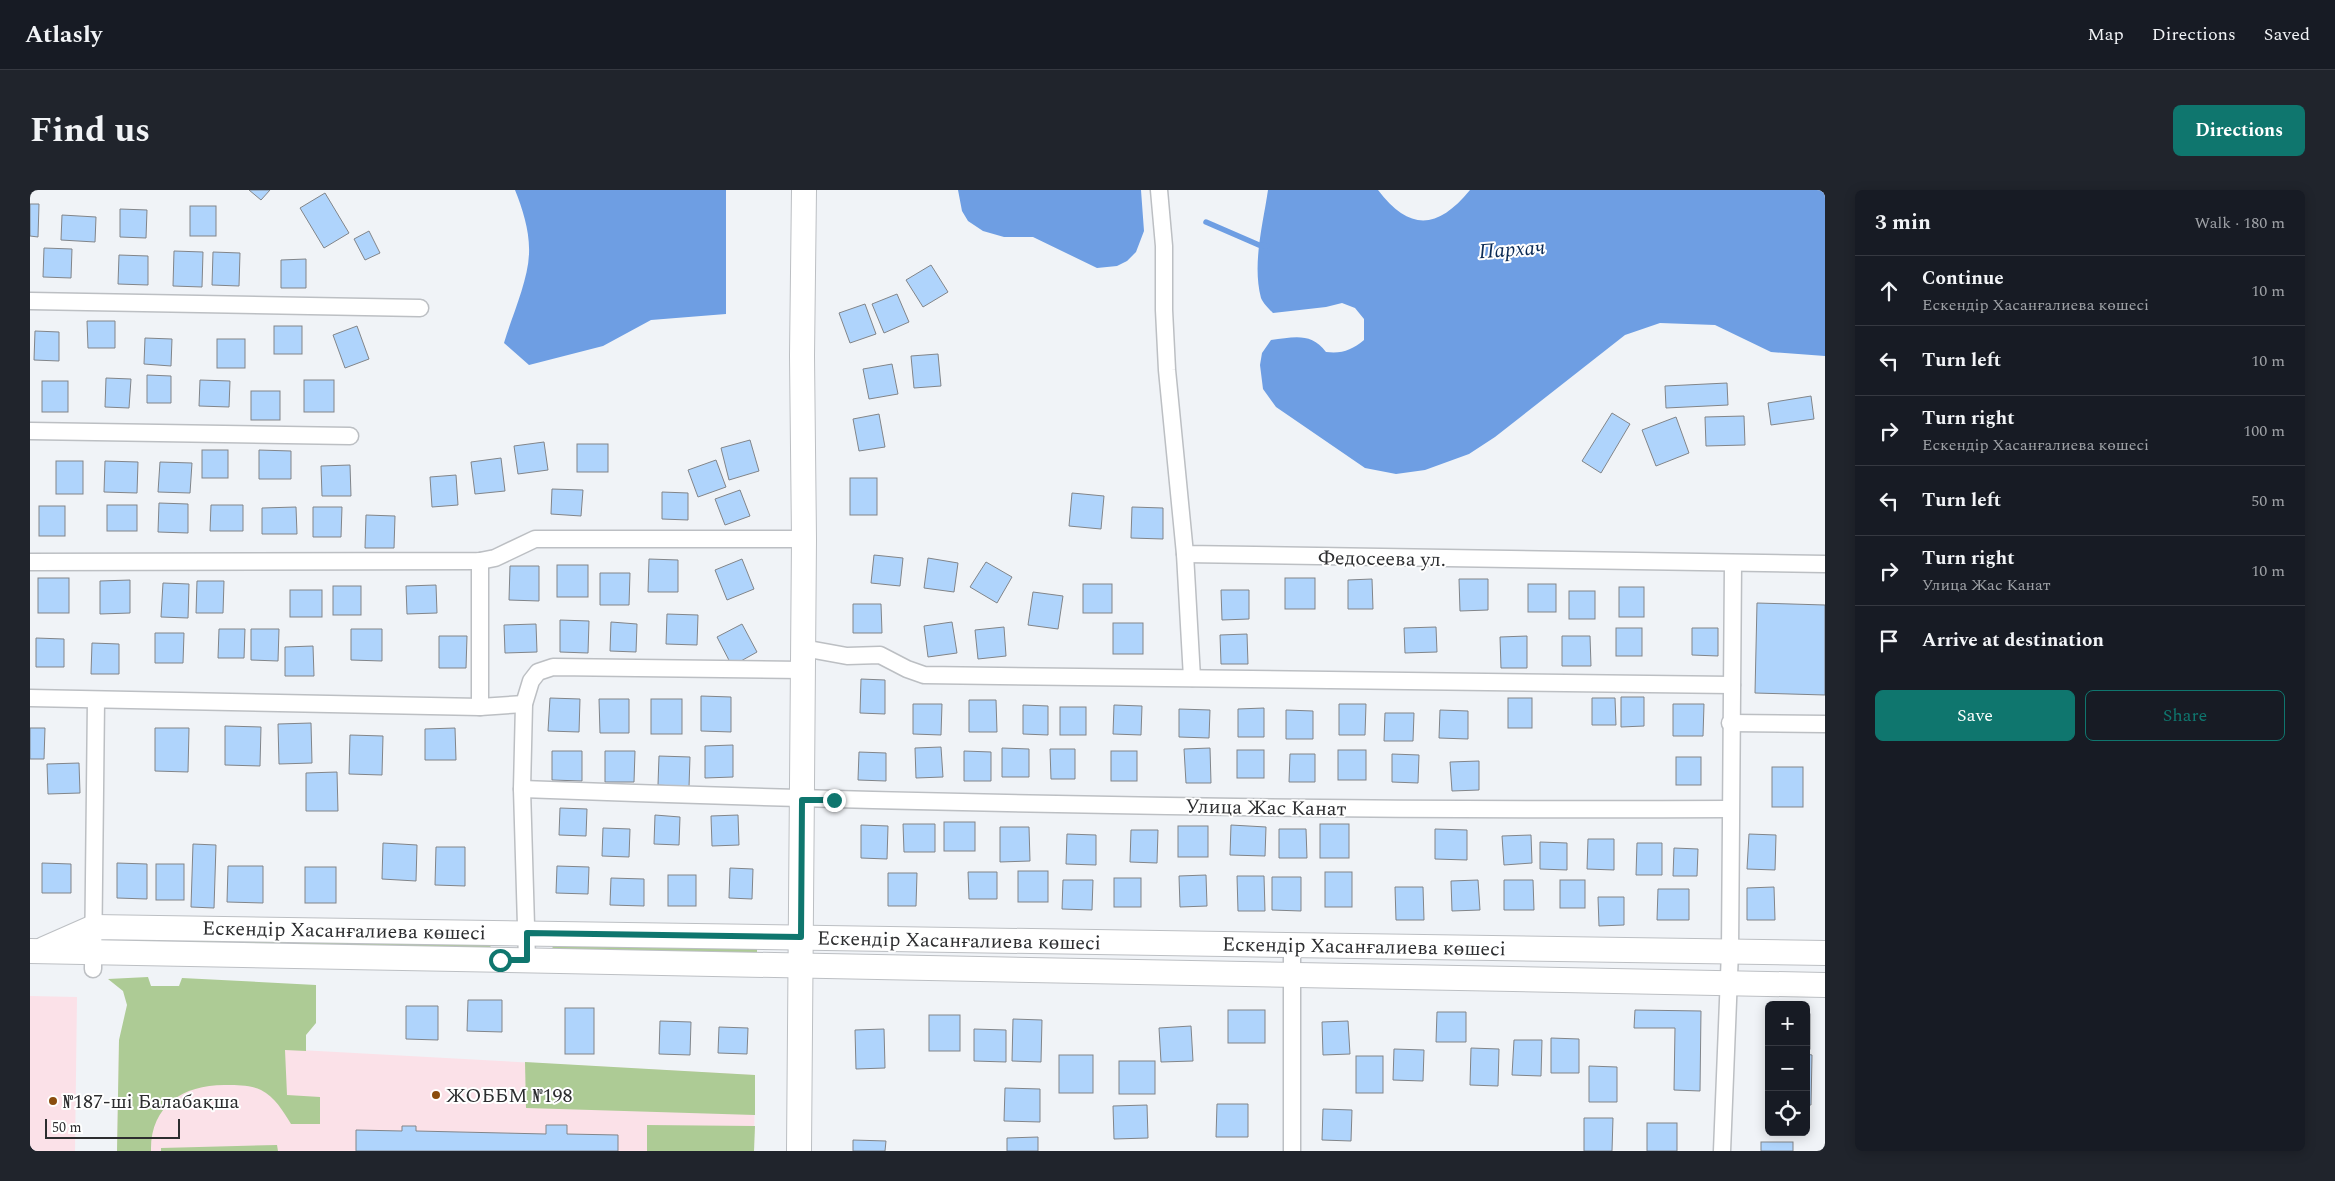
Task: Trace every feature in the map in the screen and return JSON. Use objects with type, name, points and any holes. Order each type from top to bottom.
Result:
[{"type":"street","points":[[799,1151],[804,539],[802,356],[804,190]]},
{"type":"street","points":[[1159,190],[1164,246],[1164,310],[1185,554],[1192,678]]},
{"type":"street","points":[[30,301],[420,308]]},
{"type":"street","points":[[30,431],[350,436]]},
{"type":"street","points":[[30,562],[480,561],[496,558],[535,539],[804,539]]},
{"type":"street","name":"Федосеева ул.","points":[[1185,554],[1825,564]]},
{"type":"street","points":[[480,561],[480,706]]},
{"type":"street","points":[[1722,1151],[1730,951],[1730,723],[1733,564]]},
{"type":"street","points":[[527,960],[522,789],[524,704],[531,681],[538,672],[554,668],[880,655],[907,669],[924,675],[1732,685]]},
{"type":"street","points":[[30,698],[480,706],[524,704]]},
{"type":"street","points":[[93,961],[96,700]]},
{"type":"street","points":[[1730,723],[1825,724]]},
{"type":"street","name":"Улица Жас Канат","points":[[522,789],[802,800],[1316,808],[1730,809]]},
{"type":"street","name":"Ескендір Хасанғалиева көшесі","points":[[34,951],[94,927],[1825,953]]},
{"type":"street","points":[[1292,945],[1292,1151]]},
{"type":"street","name":"Ескендір Хасанғалиева көшесі","points":[[34,951],[93,961],[527,960],[1825,985]]},
{"type":"shaded area","name":"№187-ші Балабақша","points":[[30,996],[77,997],[75,1151],[30,1151]]},
{"type":"shaded area","name":"ЖОББМ №198","points":[[119,1040],[755,1075],[754,1151],[117,1151]]},
{"type":"green space","points":[[119,938],[491,939],[490,953],[116,948]]},
{"type":"green space","points":[[553,941],[757,943],[757,958],[552,954]]},
{"type":"green space","points":[[148,977],[151,986],[179,986],[182,978],[316,985],[316,1023],[306,1035],[306,1051],[285,1050],[287,1095],[320,1097],[320,1124],[291,1124],[275,1100],[257,1088],[240,1085],[211,1086],[197,1088],[172,1100],[156,1121],[152,1135],[151,1151],[117,1151],[119,1040],[127,1005],[123,991],[108,979]]},
{"type":"green space","points":[[525,1062],[755,1075],[755,1115],[526,1108]]},
{"type":"green space","points":[[647,1125],[755,1126],[754,1151],[647,1151]]},
{"type":"green space","points":[[277,1145],[278,1151],[161,1151],[161,1148]]},
{"type":"water","points":[[515,190],[726,190],[726,314],[651,320],[603,346],[529,365],[504,343],[523,287],[529,254],[525,221]]},
{"type":"water","points":[[958,190],[1141,190],[1144,231],[1136,252],[1127,261],[1117,266],[1097,268],[1033,237],[1004,237],[983,231],[968,221],[962,211]]},
{"type":"water","points":[[1268,190],[1378,190],[1401,213],[1413,219],[1424,220],[1435,218],[1447,212],[1470,190],[1825,190],[1825,356],[1771,352],[1715,325],[1660,323],[1625,335],[1495,437],[1469,454],[1425,470],[1396,474],[1365,468],[1276,407],[1263,389],[1260,365],[1262,353],[1271,340],[1302,337],[1314,341],[1326,352],[1337,352],[1355,346],[1364,340],[1364,319],[1355,308],[1342,303],[1326,307],[1273,313],[1263,302],[1259,285],[1258,258]]},
{"type":"building","points":[[249,190],[270,190],[261,200]]},
{"type":"building","points":[[325,193],[349,233],[324,248],[300,208]]},
{"type":"building","points":[[30,204],[39,204],[38,237],[30,236]]},
{"type":"building","points":[[190,206],[216,206],[216,236],[190,236]]},
{"type":"building","points":[[120,209],[147,210],[146,238],[120,237]]},
{"type":"building","points":[[62,215],[96,217],[95,242],[61,240]]},
{"type":"building","points":[[369,231],[380,253],[365,260],[354,239]]},
{"type":"building","points":[[44,248],[72,249],[71,278],[43,277]]},
{"type":"building","points":[[174,251],[203,252],[202,287],[173,286]]},
{"type":"building","points":[[213,252],[240,253],[239,286],[212,285]]},
{"type":"building","points":[[119,255],[148,256],[148,285],[118,284]]},
{"type":"building","points":[[306,259],[306,288],[281,288],[281,260]]},
{"type":"building","points":[[931,265],[948,292],[923,307],[906,280]]},
{"type":"building","points":[[897,294],[909,322],[884,333],[872,304]]},
{"type":"building","points":[[865,304],[876,334],[850,343],[839,313]]},
{"type":"building","points":[[87,321],[115,321],[115,348],[88,348]]},
{"type":"building","points":[[274,326],[302,326],[302,354],[274,354]]},
{"type":"building","points":[[357,326],[369,359],[345,368],[333,335]]},
{"type":"building","points":[[35,331],[59,332],[59,361],[34,360]]},
{"type":"building","points":[[145,338],[172,339],[171,366],[144,364]]},
{"type":"building","points":[[217,339],[245,339],[245,368],[217,368]]},
{"type":"building","points":[[938,354],[941,386],[914,388],[911,356]]},
{"type":"building","points":[[892,364],[898,394],[869,399],[863,369]]},
{"type":"building","points":[[147,375],[171,376],[171,403],[147,403]]},
{"type":"building","points":[[106,378],[131,379],[129,408],[105,407]]},
{"type":"building","points":[[200,380],[230,381],[229,407],[199,406]]},
{"type":"building","points":[[304,380],[334,380],[334,412],[304,412]]},
{"type":"building","points":[[42,381],[68,381],[68,412],[42,412]]},
{"type":"building","points":[[1727,383],[1728,405],[1666,408],[1665,386]]},
{"type":"building","points":[[251,391],[280,391],[280,420],[251,420]]},
{"type":"building","points":[[1811,396],[1814,419],[1771,425],[1768,403]]},
{"type":"building","points":[[1612,413],[1630,424],[1601,473],[1582,461]]},
{"type":"building","points":[[879,414],[885,447],[859,451],[853,419]]},
{"type":"building","points":[[1744,416],[1745,445],[1706,446],[1705,417]]},
{"type":"building","points":[[1676,417],[1689,453],[1656,466],[1642,430]]},
{"type":"building","points":[[750,440],[759,471],[729,480],[721,448]]},
{"type":"building","points":[[544,442],[548,470],[518,474],[514,446]]},
{"type":"building","points":[[577,444],[608,444],[608,472],[577,472]]},
{"type":"building","points":[[202,450],[228,450],[228,478],[202,478]]},
{"type":"building","points":[[259,450],[291,451],[291,479],[259,479]]},
{"type":"building","points":[[501,458],[505,491],[475,494],[471,462]]},
{"type":"building","points":[[716,460],[726,487],[698,497],[688,470]]},
{"type":"building","points":[[56,461],[83,461],[83,494],[56,494]]},
{"type":"building","points":[[105,461],[138,462],[137,493],[104,492]]},
{"type":"building","points":[[160,462],[192,463],[190,493],[158,492]]},
{"type":"building","points":[[350,465],[351,496],[322,496],[321,466]]},
{"type":"building","points":[[456,475],[458,505],[432,507],[430,477]]},
{"type":"building","points":[[850,478],[877,478],[877,515],[850,515]]},
{"type":"building","points":[[552,489],[583,490],[581,516],[551,514]]},
{"type":"building","points":[[740,490],[750,516],[725,525],[715,499]]},
{"type":"building","points":[[662,492],[688,493],[688,520],[662,519]]},
{"type":"building","points":[[1072,493],[1104,496],[1101,529],[1069,526]]},
{"type":"building","points":[[159,503],[188,504],[188,533],[158,532]]},
{"type":"building","points":[[107,505],[137,505],[137,531],[107,531]]},
{"type":"building","points":[[211,505],[243,505],[243,531],[210,531]]},
{"type":"building","points":[[39,506],[65,506],[65,536],[39,536]]},
{"type":"building","points":[[296,507],[297,534],[262,534],[262,508]]},
{"type":"building","points":[[313,507],[342,507],[341,537],[313,537]]},
{"type":"building","points":[[1132,507],[1163,508],[1163,539],[1131,538]]},
{"type":"building","points":[[366,515],[395,516],[394,548],[365,548]]},
{"type":"building","points":[[874,555],[903,558],[900,586],[871,583]]},
{"type":"building","points":[[928,558],[958,563],[954,592],[924,588]]},
{"type":"building","points":[[649,559],[678,560],[678,592],[648,592]]},
{"type":"building","points":[[742,559],[754,589],[727,600],[715,570]]},
{"type":"building","points":[[986,562],[1012,577],[997,603],[970,587]]},
{"type":"building","points":[[557,565],[588,565],[588,597],[557,597]]},
{"type":"building","points":[[510,566],[539,566],[539,601],[509,600]]},
{"type":"building","points":[[600,573],[630,573],[629,605],[600,605]]},
{"type":"building","points":[[38,578],[69,578],[69,613],[38,613]]},
{"type":"building","points":[[1285,578],[1315,578],[1315,609],[1285,609]]},
{"type":"building","points":[[1372,579],[1373,609],[1348,609],[1348,580]]},
{"type":"building","points":[[1459,579],[1488,579],[1488,610],[1460,611]]},
{"type":"building","points":[[130,580],[130,613],[100,614],[100,581]]},
{"type":"building","points":[[197,581],[224,581],[223,613],[196,613]]},
{"type":"building","points":[[163,583],[189,584],[188,618],[161,617]]},
{"type":"building","points":[[1083,584],[1112,584],[1112,613],[1083,613]]},
{"type":"building","points":[[1528,584],[1556,584],[1556,612],[1528,612]]},
{"type":"building","points":[[436,585],[437,613],[407,614],[406,586]]},
{"type":"building","points":[[333,586],[361,586],[361,615],[333,615]]},
{"type":"building","points":[[1619,587],[1644,587],[1644,617],[1619,617]]},
{"type":"building","points":[[290,590],[322,590],[322,617],[290,617]]},
{"type":"building","points":[[1221,590],[1249,590],[1249,619],[1222,620]]},
{"type":"building","points":[[1569,591],[1595,591],[1595,619],[1569,619]]},
{"type":"building","points":[[1033,592],[1063,596],[1058,629],[1028,625]]},
{"type":"building","points":[[1757,603],[1825,605],[1825,695],[1755,693]]},
{"type":"building","points":[[853,604],[881,604],[882,633],[853,633]]},
{"type":"building","points":[[667,614],[698,615],[697,645],[666,644]]},
{"type":"building","points":[[560,620],[589,621],[588,653],[560,652]]},
{"type":"building","points":[[611,622],[637,624],[636,652],[610,651]]},
{"type":"building","points":[[952,622],[957,653],[928,657],[924,626]]},
{"type":"building","points":[[1113,623],[1143,623],[1143,654],[1113,654]]},
{"type":"building","points":[[536,624],[537,652],[505,653],[504,625]]},
{"type":"building","points":[[742,624],[757,652],[732,666],[717,637]]},
{"type":"building","points":[[1004,627],[1006,656],[978,659],[975,630]]},
{"type":"building","points":[[1436,627],[1437,652],[1405,653],[1404,628]]},
{"type":"building","points":[[1616,628],[1642,628],[1642,656],[1616,656]]},
{"type":"building","points":[[1692,628],[1718,628],[1718,656],[1692,655]]},
{"type":"building","points":[[219,629],[245,629],[244,658],[218,658]]},
{"type":"building","points":[[251,629],[279,629],[278,661],[251,660]]},
{"type":"building","points":[[351,629],[382,629],[382,661],[351,660]]},
{"type":"building","points":[[155,633],[184,633],[183,663],[155,663]]},
{"type":"building","points":[[1247,634],[1248,664],[1221,664],[1220,635]]},
{"type":"building","points":[[439,636],[467,636],[466,668],[439,668]]},
{"type":"building","points":[[1527,636],[1527,668],[1501,668],[1500,637]]},
{"type":"building","points":[[1562,636],[1590,636],[1591,666],[1562,666]]},
{"type":"building","points":[[36,638],[64,639],[64,667],[36,667]]},
{"type":"building","points":[[92,643],[119,644],[119,674],[91,674]]},
{"type":"building","points":[[313,646],[314,676],[285,676],[285,647]]},
{"type":"building","points":[[861,679],[885,680],[885,714],[860,713]]},
{"type":"building","points":[[701,696],[731,697],[731,732],[701,731]]},
{"type":"building","points":[[1621,697],[1644,697],[1644,726],[1621,727]]},
{"type":"building","points":[[550,698],[580,699],[579,732],[548,731]]},
{"type":"building","points":[[1508,698],[1532,698],[1532,728],[1508,728]]},
{"type":"building","points":[[1592,698],[1615,698],[1616,725],[1592,725]]},
{"type":"building","points":[[599,699],[629,699],[629,733],[600,733]]},
{"type":"building","points":[[651,699],[682,699],[682,734],[651,734]]},
{"type":"building","points":[[969,700],[996,700],[997,732],[969,732]]},
{"type":"building","points":[[913,704],[942,704],[941,735],[913,734]]},
{"type":"building","points":[[1339,704],[1366,704],[1365,735],[1339,735]]},
{"type":"building","points":[[1673,704],[1704,704],[1703,736],[1673,736]]},
{"type":"building","points":[[1023,705],[1048,706],[1048,735],[1023,734]]},
{"type":"building","points":[[1114,705],[1142,706],[1141,735],[1113,734]]},
{"type":"building","points":[[1060,707],[1086,707],[1086,735],[1060,735]]},
{"type":"building","points":[[1264,708],[1264,737],[1238,737],[1238,709]]},
{"type":"building","points":[[1179,709],[1210,710],[1209,738],[1179,737]]},
{"type":"building","points":[[1286,710],[1313,711],[1313,739],[1286,739]]},
{"type":"building","points":[[1440,710],[1468,711],[1468,739],[1439,738]]},
{"type":"building","points":[[1385,713],[1414,713],[1413,741],[1384,741]]},
{"type":"building","points":[[311,723],[312,763],[279,764],[278,724]]},
{"type":"building","points":[[225,726],[261,727],[260,766],[225,765]]},
{"type":"building","points":[[30,728],[45,728],[44,759],[30,759]]},
{"type":"building","points":[[155,728],[189,728],[188,772],[155,771]]},
{"type":"building","points":[[455,728],[456,760],[425,760],[425,729]]},
{"type":"building","points":[[350,735],[383,736],[382,775],[349,774]]},
{"type":"building","points":[[733,745],[733,777],[705,778],[705,746]]},
{"type":"building","points":[[941,747],[943,777],[916,778],[915,748]]},
{"type":"building","points":[[1002,748],[1029,749],[1029,777],[1002,777]]},
{"type":"building","points":[[1210,748],[1211,783],[1186,783],[1184,749]]},
{"type":"building","points":[[1050,749],[1075,749],[1075,779],[1051,779]]},
{"type":"building","points":[[1237,750],[1264,750],[1264,778],[1237,778]]},
{"type":"building","points":[[1338,750],[1366,750],[1366,780],[1338,780]]},
{"type":"building","points":[[552,751],[582,751],[582,781],[552,780]]},
{"type":"building","points":[[605,751],[635,751],[634,782],[605,782]]},
{"type":"building","points":[[964,751],[991,752],[991,781],[964,781]]},
{"type":"building","points":[[1111,751],[1137,751],[1137,781],[1111,781]]},
{"type":"building","points":[[859,752],[886,753],[886,781],[858,780]]},
{"type":"building","points":[[1290,754],[1315,754],[1315,782],[1289,782]]},
{"type":"building","points":[[1392,754],[1419,755],[1418,783],[1392,782]]},
{"type":"building","points":[[659,756],[690,757],[689,787],[658,785]]},
{"type":"building","points":[[1676,757],[1701,757],[1701,785],[1676,785]]},
{"type":"building","points":[[1479,761],[1479,790],[1452,791],[1450,762]]},
{"type":"building","points":[[79,763],[80,793],[48,794],[47,764]]},
{"type":"building","points":[[1772,767],[1803,767],[1803,807],[1772,807]]},
{"type":"building","points":[[337,772],[338,811],[306,811],[306,773]]},
{"type":"building","points":[[560,808],[587,809],[586,836],[559,835]]},
{"type":"building","points":[[655,815],[680,817],[679,845],[654,844]]},
{"type":"building","points":[[738,815],[739,845],[712,846],[711,816]]},
{"type":"building","points":[[944,822],[975,822],[975,851],[944,851]]},
{"type":"building","points":[[903,824],[935,824],[935,852],[904,852]]},
{"type":"building","points":[[1320,824],[1349,824],[1349,858],[1320,858]]},
{"type":"building","points":[[861,825],[888,826],[887,859],[861,858]]},
{"type":"building","points":[[1231,825],[1266,827],[1265,856],[1230,855]]},
{"type":"building","points":[[1178,826],[1208,826],[1208,857],[1178,857]]},
{"type":"building","points":[[1000,827],[1029,827],[1030,861],[1000,862]]},
{"type":"building","points":[[603,828],[630,829],[629,857],[602,856]]},
{"type":"building","points":[[1279,829],[1306,829],[1307,858],[1279,858]]},
{"type":"building","points":[[1435,829],[1467,830],[1467,860],[1435,859]]},
{"type":"building","points":[[1131,830],[1158,830],[1157,863],[1130,862]]},
{"type":"building","points":[[1067,834],[1096,835],[1096,865],[1066,864]]},
{"type":"building","points":[[1749,834],[1776,835],[1775,870],[1747,869]]},
{"type":"building","points":[[1531,835],[1532,863],[1504,865],[1502,836]]},
{"type":"building","points":[[1588,839],[1614,839],[1614,870],[1587,869]]},
{"type":"building","points":[[1540,842],[1567,843],[1567,870],[1540,869]]},
{"type":"building","points":[[383,843],[417,845],[416,881],[382,879]]},
{"type":"building","points":[[1637,843],[1662,843],[1662,875],[1636,875]]},
{"type":"building","points":[[193,844],[216,845],[214,908],[191,907]]},
{"type":"building","points":[[436,847],[465,847],[465,886],[435,885]]},
{"type":"building","points":[[1674,848],[1698,849],[1697,876],[1673,876]]},
{"type":"building","points":[[42,863],[71,864],[71,893],[42,893]]},
{"type":"building","points":[[117,863],[147,864],[147,899],[117,898]]},
{"type":"building","points":[[156,864],[184,864],[184,900],[156,900]]},
{"type":"building","points":[[228,866],[263,866],[263,903],[227,902]]},
{"type":"building","points":[[557,866],[589,867],[588,894],[556,893]]},
{"type":"building","points":[[305,867],[336,867],[336,903],[305,903]]},
{"type":"building","points":[[730,868],[753,869],[752,899],[729,898]]},
{"type":"building","points":[[1018,871],[1048,871],[1048,902],[1018,902]]},
{"type":"building","points":[[968,872],[997,872],[997,899],[969,899]]},
{"type":"building","points":[[1325,872],[1352,872],[1352,907],[1325,907]]},
{"type":"building","points":[[888,873],[917,873],[916,906],[888,906]]},
{"type":"building","points":[[668,875],[696,875],[696,906],[668,906]]},
{"type":"building","points":[[1206,875],[1207,906],[1180,907],[1179,876]]},
{"type":"building","points":[[1237,876],[1264,876],[1265,911],[1238,911]]},
{"type":"building","points":[[1272,877],[1301,877],[1301,911],[1272,910]]},
{"type":"building","points":[[611,878],[644,879],[644,906],[610,905]]},
{"type":"building","points":[[1114,878],[1141,878],[1141,907],[1114,907]]},
{"type":"building","points":[[1063,880],[1093,880],[1092,910],[1062,909]]},
{"type":"building","points":[[1478,880],[1480,910],[1452,911],[1451,881]]},
{"type":"building","points":[[1504,880],[1533,880],[1534,910],[1504,910]]},
{"type":"building","points":[[1560,880],[1585,880],[1585,908],[1560,908]]},
{"type":"building","points":[[1395,887],[1423,887],[1424,920],[1396,920]]},
{"type":"building","points":[[1774,887],[1775,920],[1747,920],[1747,888]]},
{"type":"building","points":[[1658,889],[1689,889],[1689,920],[1657,920]]},
{"type":"building","points":[[1598,897],[1624,897],[1624,925],[1599,926]]},
{"type":"building","points":[[468,1000],[502,1000],[502,1032],[467,1031]]},
{"type":"building","points":[[406,1006],[438,1006],[438,1040],[406,1039]]},
{"type":"building","points":[[565,1008],[594,1008],[594,1054],[565,1054]]},
{"type":"building","points":[[1228,1010],[1265,1010],[1265,1043],[1228,1043]]},
{"type":"building","points":[[1635,1010],[1701,1011],[1700,1091],[1674,1090],[1675,1028],[1634,1028]]},
{"type":"building","points":[[1437,1012],[1466,1012],[1466,1042],[1436,1042]]},
{"type":"building","points":[[929,1015],[960,1015],[960,1051],[929,1051]]},
{"type":"building","points":[[1013,1019],[1042,1020],[1041,1062],[1012,1061]]},
{"type":"building","points":[[660,1021],[691,1022],[690,1055],[659,1054]]},
{"type":"building","points":[[1348,1021],[1350,1054],[1323,1055],[1322,1022]]},
{"type":"building","points":[[1191,1026],[1193,1061],[1161,1062],[1159,1028]]},
{"type":"building","points":[[719,1027],[748,1028],[747,1054],[718,1053]]},
{"type":"building","points":[[884,1029],[885,1068],[856,1069],[855,1030]]},
{"type":"building","points":[[974,1029],[1006,1030],[1006,1062],[974,1061]]},
{"type":"building","points":[[1551,1038],[1579,1039],[1579,1073],[1551,1073]]},
{"type":"building","points":[[1514,1040],[1542,1040],[1541,1076],[1512,1075]]},
{"type":"building","points":[[1471,1048],[1499,1049],[1498,1086],[1470,1085]]},
{"type":"building","points":[[1394,1049],[1424,1050],[1423,1081],[1393,1080]]},
{"type":"building","points":[[1059,1055],[1093,1055],[1093,1093],[1059,1093]]},
{"type":"building","points":[[1810,1055],[1812,1055],[1810,1105]]},
{"type":"building","points":[[1356,1056],[1383,1056],[1383,1093],[1356,1093]]},
{"type":"building","points":[[1119,1061],[1155,1061],[1155,1094],[1119,1094]]},
{"type":"building","points":[[1589,1066],[1617,1067],[1617,1102],[1589,1102]]},
{"type":"building","points":[[1005,1088],[1040,1089],[1040,1122],[1004,1121]]},
{"type":"building","points":[[1217,1104],[1248,1104],[1248,1137],[1216,1137]]},
{"type":"building","points":[[1147,1105],[1148,1138],[1114,1139],[1113,1106]]},
{"type":"building","points":[[1323,1109],[1352,1110],[1351,1141],[1322,1140]]},
{"type":"building","points":[[1584,1118],[1613,1118],[1612,1151],[1584,1151]]},
{"type":"building","points":[[1647,1123],[1677,1123],[1677,1151],[1647,1151]]},
{"type":"building","points":[[546,1125],[567,1125],[567,1134],[618,1135],[618,1151],[356,1151],[356,1130],[402,1131],[402,1126],[416,1126],[416,1131],[546,1134]]},
{"type":"building","points":[[1038,1137],[1038,1151],[1007,1151],[1007,1138]]},
{"type":"building","points":[[853,1140],[886,1141],[885,1151],[853,1151]]},
{"type":"building","points":[[1761,1142],[1793,1142],[1793,1151],[1761,1151]]},
{"type":"waterway","name":"Пархач","points":[[1206,222],[1259,245],[1267,246]]},
{"type":"place","name":"ЖОББМ №198","points":[[436,1095]]},
{"type":"place","name":"№187-ші Балабақша","points":[[53,1101]]},
{"type":"route","points":[[500,960],[527,960],[527,933],[801,937],[802,800],[834,800]]}]
